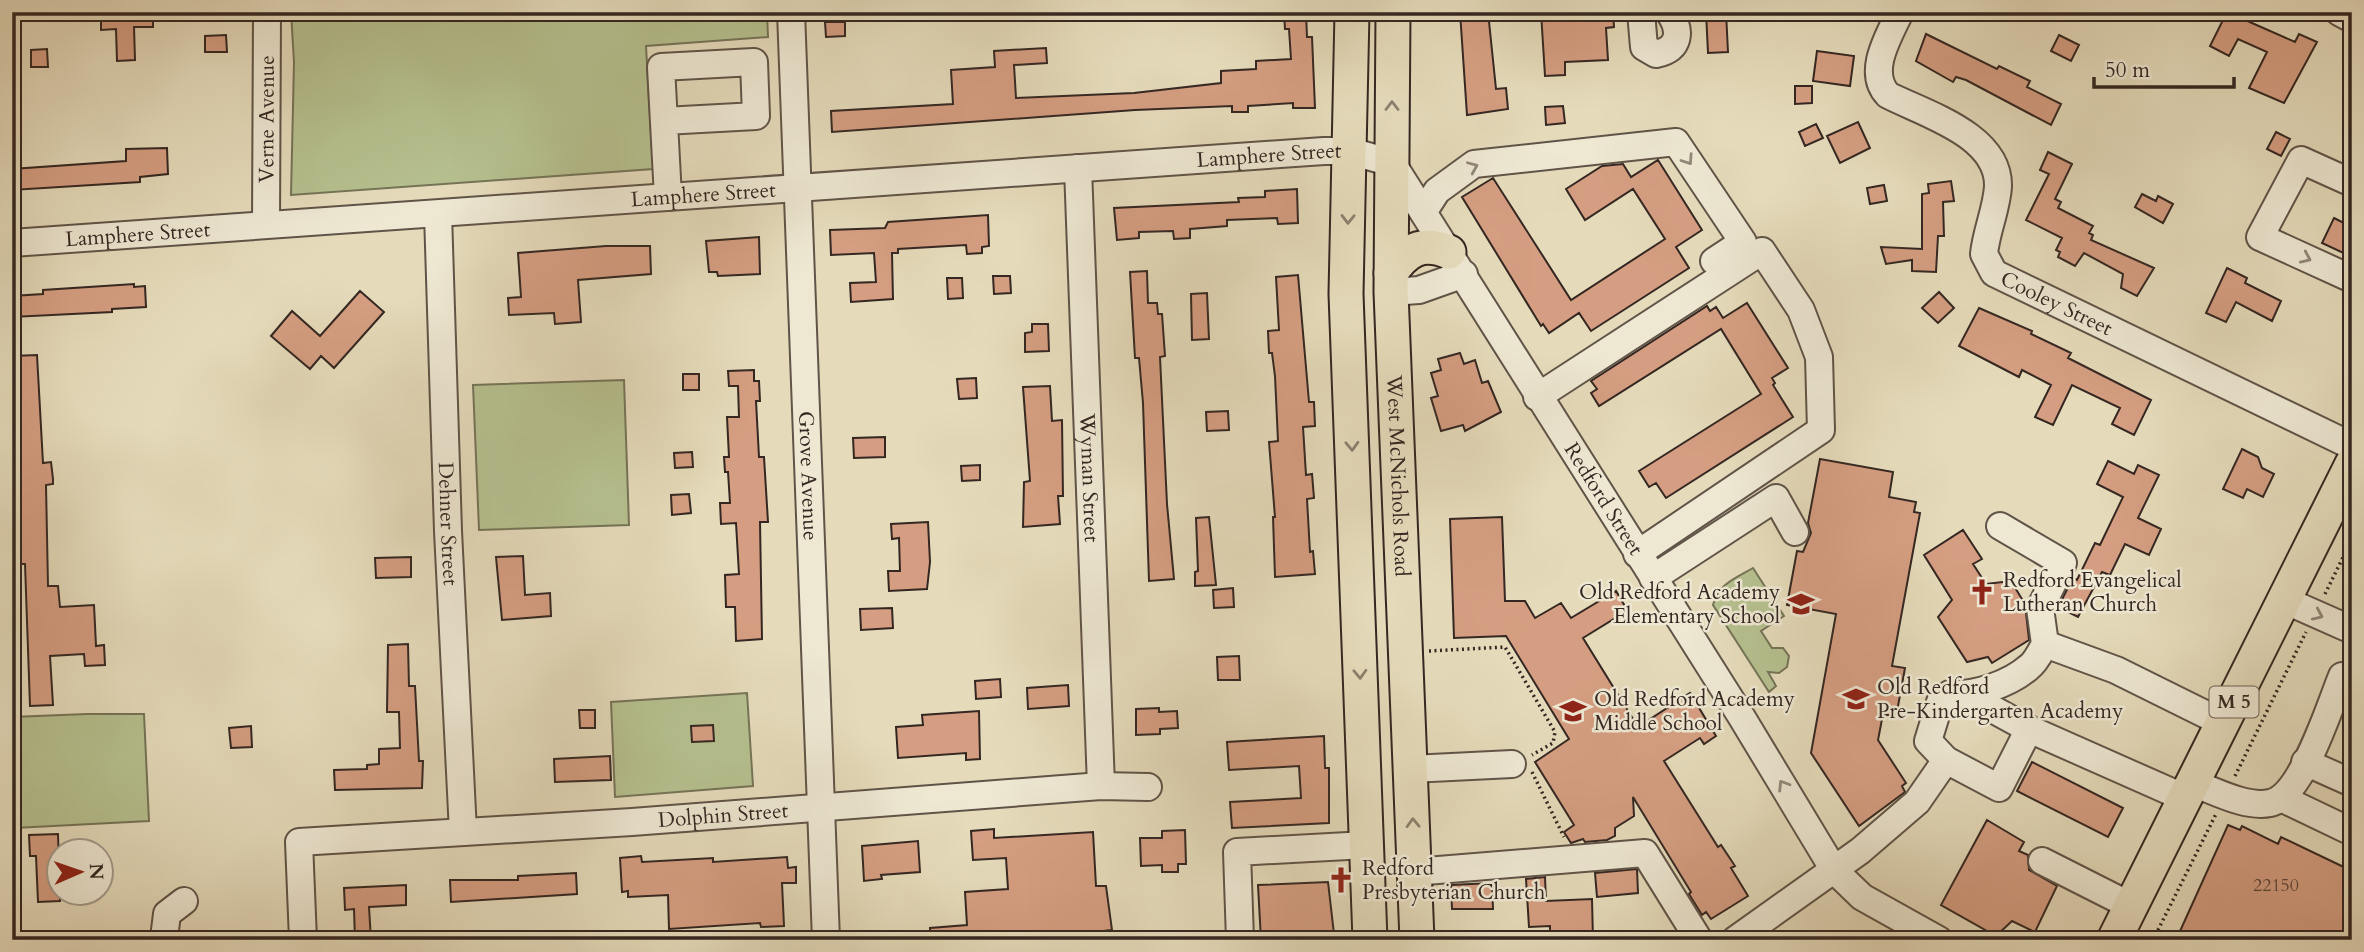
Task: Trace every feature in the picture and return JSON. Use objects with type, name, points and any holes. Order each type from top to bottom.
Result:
[{"type":"main road","points":[[1352,12],[1346,294],[1370,940]]},
{"type":"main road","name":"West McNichols Road","points":[[1393,12],[1391,283],[1416,940]]},
{"type":"main road","points":[[1346,294],[1391,283],[1410,250],[1429,247],[1456,263]]},
{"type":"main road","points":[[1349,368],[1394,366]]},
{"type":"main road","name":"M 5","points":[[2114,940],[2284,600],[2348,482]]},
{"type":"street","name":"Verne Avenue","points":[[266,224],[268,12]]},
{"type":"street","name":"Grove Avenue","points":[[791,12],[826,940]]},
{"type":"street","points":[[1641,12],[1644,47],[1656,54],[1668,51],[1676,42],[1679,29],[1669,12]]},
{"type":"street","name":"Cooley Street","points":[[1900,12],[1881,57],[1879,82],[1888,95],[1972,137],[1990,156],[1996,169],[1998,187],[1984,254],[1994,273],[2352,446]]},
{"type":"street","points":[[2339,12],[2352,19]]},
{"type":"street","points":[[668,197],[661,67],[754,62],[757,116]]},
{"type":"street","points":[[664,121],[794,114]]},
{"type":"street","points":[[1424,211],[1437,191],[1474,164],[1676,142],[1743,242],[1533,391]]},
{"type":"street","name":"Lamphere Street","points":[[12,243],[1350,151],[1392,163]]},
{"type":"street","points":[[2352,183],[2301,160],[2260,237],[2352,279]]},
{"type":"street","name":"Redford Street","points":[[1392,163],[1834,870],[1862,897],[1939,940]]},
{"type":"street","name":"Wyman Street","points":[[1078,168],[1101,786]]},
{"type":"street","name":"Dehner Street","points":[[438,214],[447,518],[463,832]]},
{"type":"street","points":[[1533,391],[1762,251],[1801,310],[1819,358],[1821,430],[1637,554]]},
{"type":"street","points":[[1653,578],[1776,498],[1795,531]]},
{"type":"street","points":[[1967,695],[2030,667],[2045,644],[2040,608],[2063,564],[2000,526]]},
{"type":"street","points":[[2284,600],[2352,630]]},
{"type":"street","points":[[2045,644],[2116,670],[2223,723]]},
{"type":"street","points":[[2029,729],[1999,788],[1946,760],[1928,741],[1940,702],[1950,694],[1967,695],[2029,729],[2189,791],[2268,804],[2283,799],[2296,784],[2342,676]]},
{"type":"street","points":[[1735,940],[1834,870],[1917,802],[1946,760]]},
{"type":"street","points":[[2305,762],[2352,783]]},
{"type":"street","points":[[1411,769],[1523,765]]},
{"type":"street","name":"Dolphin Street","points":[[303,940],[299,842],[1101,786],[1148,787]]},
{"type":"street","points":[[2283,799],[2352,831]]},
{"type":"street","points":[[1240,940],[1237,852],[1366,845]]},
{"type":"street","points":[[1415,872],[1645,853],[1699,940]]},
{"type":"street","points":[[2042,862],[2131,906]]},
{"type":"street","points":[[164,938],[167,914],[184,901]]},
{"type":"path","points":[[2152,940],[2352,539]]},
{"type":"path","points":[[1406,652],[1504,647],[1555,732],[1553,743],[1523,765],[1568,845]]},
{"type":"green space","points":[[291,12],[767,12],[768,37],[646,46],[653,169],[291,195],[294,62]]},
{"type":"green space","points":[[624,380],[629,525],[479,530],[473,385]]},
{"type":"green space","points":[[1753,568],[1784,616],[1761,631],[1772,648],[1783,648],[1789,656],[1787,667],[1779,673],[1768,672],[1776,686],[1769,692],[1713,605],[1723,587]]},
{"type":"green space","points":[[747,693],[753,786],[615,797],[611,702]]},
{"type":"green space","points":[[144,714],[149,821],[15,828],[12,717]]},
{"type":"building","points":[[101,12],[153,12],[153,27],[134,27],[135,60],[117,61],[116,29],[101,30]]},
{"type":"building","points":[[1284,12],[1306,12],[1307,37],[1312,37],[1315,108],[1293,108],[1293,103],[1248,106],[1248,112],[1232,112],[1232,106],[1135,110],[832,132],[831,111],[953,104],[951,70],[995,67],[994,51],[1046,48],[1047,63],[1014,65],[1016,98],[1134,93],[1221,83],[1221,71],[1256,69],[1256,61],[1291,59],[1289,29],[1285,29]]},
{"type":"building","points":[[1460,12],[1488,12],[1496,89],[1506,88],[1508,109],[1467,115]]},
{"type":"building","points":[[1541,12],[1613,12],[1614,27],[1606,28],[1608,60],[1565,62],[1565,75],[1545,76]]},
{"type":"building","points":[[1706,12],[1726,12],[1728,52],[1708,53]]},
{"type":"building","points":[[2227,12],[2295,42],[2299,34],[2317,42],[2284,103],[2249,88],[2267,52],[2238,39],[2229,56],[2210,46]]},
{"type":"building","points":[[825,22],[845,22],[845,36],[826,37]]},
{"type":"building","points":[[1926,34],[1997,69],[1999,66],[2030,81],[2027,87],[2061,104],[2051,125],[1966,80],[1956,77],[1953,82],[1916,61]]},
{"type":"building","points":[[226,35],[227,52],[205,52],[205,36]]},
{"type":"building","points":[[2059,35],[2079,45],[2071,61],[2051,51]]},
{"type":"building","points":[[47,49],[48,67],[31,67],[31,50]]},
{"type":"building","points":[[1817,51],[1854,56],[1850,86],[1813,81]]},
{"type":"building","points":[[1795,86],[1812,86],[1812,103],[1795,104]]},
{"type":"building","points":[[1563,106],[1565,123],[1546,125],[1545,107]]},
{"type":"building","points":[[1858,122],[1870,148],[1840,163],[1827,136]]},
{"type":"building","points":[[1816,124],[1823,138],[1805,146],[1799,132]]},
{"type":"building","points":[[2276,132],[2290,139],[2281,156],[2267,149]]},
{"type":"building","points":[[167,148],[168,174],[140,177],[140,182],[12,190],[12,169],[126,161],[126,149]]},
{"type":"building","points":[[2048,152],[2072,164],[2055,199],[2061,202],[2058,208],[2093,226],[2089,233],[2093,235],[2091,240],[2154,268],[2137,296],[2121,288],[2123,274],[2084,253],[2075,266],[2058,257],[2060,252],[2056,250],[2062,238],[2026,220],[2049,174],[2040,170]]},
{"type":"building","points":[[1658,160],[1702,230],[1676,247],[1689,268],[1591,331],[1579,313],[1549,333],[1543,324],[1541,326],[1462,197],[1493,178],[1571,300],[1665,239],[1633,189],[1585,220],[1566,189],[1602,166],[1623,164],[1631,177]]},
{"type":"building","points":[[1951,181],[1954,201],[1943,202],[1944,236],[1938,236],[1936,272],[1912,271],[1912,260],[1886,264],[1881,247],[1922,249],[1922,194],[1929,193],[1928,184]]},
{"type":"building","points":[[1884,185],[1887,201],[1870,204],[1867,188]]},
{"type":"building","points":[[1297,189],[1298,223],[1278,224],[1277,218],[1227,220],[1227,226],[1190,229],[1190,238],[1174,239],[1173,231],[1139,232],[1139,238],[1117,240],[1114,208],[1239,202],[1238,198],[1265,197],[1265,191]]},
{"type":"building","points":[[2142,194],[2156,201],[2158,196],[2173,204],[2163,223],[2135,207]]},
{"type":"building","points":[[988,215],[989,246],[982,247],[982,253],[967,254],[966,245],[898,249],[898,253],[892,253],[893,299],[851,302],[850,283],[876,282],[874,253],[831,255],[830,230],[885,228],[888,222]]},
{"type":"building","points":[[2334,218],[2352,227],[2352,257],[2322,243]]},
{"type":"building","points":[[759,237],[760,274],[718,276],[717,272],[709,272],[706,241]]},
{"type":"building","points":[[606,246],[650,246],[651,274],[578,280],[581,322],[555,324],[554,313],[509,315],[508,298],[521,297],[518,253]]},
{"type":"building","points":[[2227,268],[2247,278],[2245,283],[2281,301],[2272,321],[2236,302],[2226,322],[2206,313]]},
{"type":"building","points":[[1147,271],[1148,303],[1157,303],[1158,314],[1162,314],[1165,356],[1160,357],[1167,504],[1174,579],[1149,581],[1143,403],[1139,358],[1135,358],[1130,272]]},
{"type":"building","points":[[1298,275],[1309,402],[1314,402],[1315,426],[1303,427],[1306,475],[1312,474],[1314,498],[1307,499],[1310,552],[1313,551],[1315,574],[1275,577],[1275,517],[1269,442],[1278,441],[1275,376],[1272,353],[1269,353],[1268,331],[1279,330],[1276,277]]},
{"type":"building","points":[[993,276],[1010,276],[1011,293],[994,294]]},
{"type":"building","points":[[947,278],[962,278],[963,298],[948,299]]},
{"type":"building","points":[[134,284],[134,287],[145,286],[146,307],[112,309],[112,312],[12,317],[12,296],[43,294],[43,290]]},
{"type":"building","points":[[360,291],[384,312],[334,368],[321,356],[310,369],[271,336],[292,311],[320,336]]},
{"type":"building","points":[[1939,292],[1954,308],[1938,323],[1922,308]]},
{"type":"building","points":[[1207,293],[1209,339],[1192,340],[1191,294]]},
{"type":"building","points":[[1747,303],[1788,368],[1772,378],[1775,383],[1773,385],[1793,417],[1666,498],[1656,483],[1649,487],[1639,471],[1761,394],[1721,329],[1599,406],[1591,393],[1597,389],[1591,381],[1707,306],[1710,311],[1716,307],[1723,318]]},
{"type":"building","points":[[1979,308],[2032,331],[2031,334],[2071,353],[2068,358],[2151,400],[2134,435],[2112,424],[2120,408],[2072,385],[2053,425],[2035,417],[2051,385],[2022,370],[2019,377],[1959,346]]},
{"type":"building","points":[[1032,324],[1048,324],[1049,351],[1025,352],[1025,333],[1032,332]]},
{"type":"building","points":[[1460,353],[1464,364],[1475,360],[1482,383],[1488,381],[1501,412],[1465,431],[1463,425],[1441,431],[1431,398],[1438,396],[1431,373],[1441,370],[1438,359]]},
{"type":"building","points":[[37,355],[43,463],[51,462],[53,479],[53,484],[46,485],[48,586],[58,586],[60,607],[94,605],[96,646],[104,645],[105,665],[85,666],[84,654],[50,656],[53,705],[30,706],[25,564],[18,564],[12,466],[16,464],[14,425],[17,425],[12,356]]},
{"type":"building","points":[[754,370],[754,381],[759,381],[760,401],[756,401],[759,457],[764,457],[768,522],[760,522],[762,639],[736,641],[735,607],[726,607],[725,575],[739,574],[736,523],[721,524],[720,503],[730,503],[724,457],[729,457],[727,417],[739,417],[738,386],[729,386],[728,371]]},
{"type":"building","points":[[683,374],[699,374],[699,390],[683,390]]},
{"type":"building","points":[[976,378],[977,398],[959,399],[957,379]]},
{"type":"building","points":[[1050,386],[1052,421],[1062,420],[1063,496],[1058,496],[1060,524],[1023,527],[1024,482],[1030,481],[1023,387]]},
{"type":"building","points":[[1228,411],[1229,430],[1207,431],[1206,412]]},
{"type":"building","points":[[885,437],[885,457],[854,458],[853,438]]},
{"type":"building","points":[[2242,449],[2258,457],[2262,468],[2274,474],[2263,497],[2247,489],[2243,498],[2223,489]]},
{"type":"building","points":[[692,452],[693,467],[675,468],[674,453]]},
{"type":"building","points":[[1820,459],[1893,472],[1889,497],[1916,502],[1914,512],[1920,513],[1892,666],[1905,668],[1896,717],[1883,714],[1878,740],[1906,783],[1902,786],[1905,792],[1859,826],[1811,753],[1836,614],[1787,605],[1797,551],[1803,552],[1811,533],[1808,523]]},
{"type":"building","points":[[2108,461],[2134,474],[2138,465],[2159,475],[2138,518],[2161,529],[2149,555],[2125,544],[2110,575],[2102,572],[2078,617],[2058,607],[2073,578],[2077,580],[2095,543],[2100,545],[2123,497],[2097,484]]},
{"type":"building","points":[[980,465],[980,480],[962,481],[961,466]]},
{"type":"building","points":[[689,494],[691,513],[672,515],[671,495]]},
{"type":"building","points":[[1209,517],[1216,585],[1195,586],[1195,572],[1198,571],[1196,518]]},
{"type":"building","points":[[1502,517],[1505,601],[1525,601],[1535,618],[1561,603],[1571,618],[1616,591],[1626,608],[1625,612],[1583,638],[1638,727],[1690,693],[1716,736],[1704,744],[1700,738],[1664,761],[1718,847],[1721,845],[1735,866],[1731,868],[1748,896],[1711,919],[1706,912],[1702,915],[1689,894],[1691,892],[1633,797],[1634,816],[1615,828],[1615,836],[1607,840],[1585,842],[1583,839],[1571,843],[1564,832],[1574,825],[1535,762],[1569,739],[1506,636],[1454,638],[1450,519]]},
{"type":"building","points":[[928,522],[930,562],[927,589],[889,591],[888,571],[900,571],[899,538],[892,539],[891,524]]},
{"type":"building","name":"Redford Evangelical Lutheran Church","points":[[1963,530],[1982,559],[1973,564],[1986,584],[2011,581],[2025,604],[2029,640],[1992,663],[1988,657],[1967,662],[1938,617],[1952,600],[1924,555]]},
{"type":"building","points":[[523,556],[525,595],[550,593],[551,616],[502,620],[496,557]]},
{"type":"building","points":[[411,557],[411,577],[376,578],[375,558]]},
{"type":"building","points":[[1233,588],[1234,607],[1214,608],[1213,590]]},
{"type":"building","points":[[892,608],[893,628],[861,630],[860,609]]},
{"type":"building","points":[[408,644],[409,686],[415,686],[419,761],[423,761],[422,788],[335,790],[334,770],[367,769],[367,765],[379,764],[379,749],[400,748],[399,712],[387,712],[388,645]]},
{"type":"building","points":[[1239,656],[1240,680],[1218,680],[1217,657]]},
{"type":"building","points":[[1000,679],[1001,697],[976,699],[975,681]]},
{"type":"building","points":[[1068,685],[1069,706],[1028,709],[1027,688]]},
{"type":"building","points":[[1159,708],[1159,712],[1177,711],[1178,728],[1160,729],[1160,734],[1136,735],[1136,709]]},
{"type":"building","points":[[579,710],[595,710],[595,728],[580,728]]},
{"type":"building","points":[[979,711],[980,759],[966,760],[966,753],[898,758],[896,727],[923,725],[922,715]]},
{"type":"building","points":[[713,725],[714,741],[692,742],[691,726]]},
{"type":"building","points":[[251,726],[252,747],[231,748],[229,728]]},
{"type":"building","points":[[1324,736],[1325,768],[1329,768],[1329,823],[1232,828],[1230,802],[1301,798],[1299,766],[1229,770],[1227,742]]},
{"type":"building","points":[[610,756],[611,780],[555,782],[554,759]]},
{"type":"building","points":[[2032,762],[2123,808],[2108,837],[2017,791]]},
{"type":"building","points":[[1987,820],[2024,842],[2019,851],[2028,855],[2029,870],[2057,886],[2035,932],[2012,921],[1996,936],[1941,905]]},
{"type":"building","points":[[2228,825],[2240,830],[2242,826],[2278,844],[2281,837],[2352,871],[2352,940],[2176,940]]},
{"type":"building","points":[[994,829],[994,838],[1093,832],[1096,886],[1106,886],[1112,930],[1018,940],[930,940],[930,928],[967,925],[965,892],[1008,889],[1006,858],[973,860],[971,831]]},
{"type":"building","points":[[1185,830],[1186,864],[1178,864],[1178,872],[1162,872],[1162,865],[1141,866],[1140,838],[1162,838],[1162,831]]},
{"type":"building","points":[[58,834],[46,836],[46,902],[38,902],[36,856],[30,856],[29,835]]},
{"type":"building","points":[[918,841],[920,872],[881,875],[882,879],[864,881],[862,846]]},
{"type":"building","points":[[641,856],[642,862],[713,858],[713,862],[787,857],[788,868],[796,867],[796,883],[782,883],[784,926],[761,927],[760,923],[669,929],[668,895],[628,897],[628,891],[622,892],[620,858]]},
{"type":"building","points":[[1637,869],[1638,893],[1597,897],[1595,873]]},
{"type":"building","points":[[576,873],[577,894],[451,902],[450,880],[518,880],[518,876]]},
{"type":"building","points":[[1545,877],[1546,901],[1592,899],[1593,940],[1550,940],[1550,926],[1529,927],[1526,879]]},
{"type":"building","points":[[1328,882],[1334,934],[1331,935],[1331,940],[1261,940],[1258,885]]},
{"type":"building","points":[[1492,883],[1493,909],[1452,909],[1451,885]]},
{"type":"building","points":[[406,885],[406,905],[369,907],[371,940],[355,940],[354,909],[345,910],[344,888]]},
{"type":"place","name":"Redford Evangelical Lutheran Church","points":[[1982,592]]},
{"type":"place","name":"Old Redford Academy Elementary School","points":[[1801,604]]},
{"type":"place","name":"Old Redford Pre-Kindergarten Academy","points":[[1856,699]]},
{"type":"place","name":"Old Redford Academy Middle School","points":[[1573,711]]},
{"type":"place","name":"Redford Presbyterian Church","points":[[1341,880]]}]
